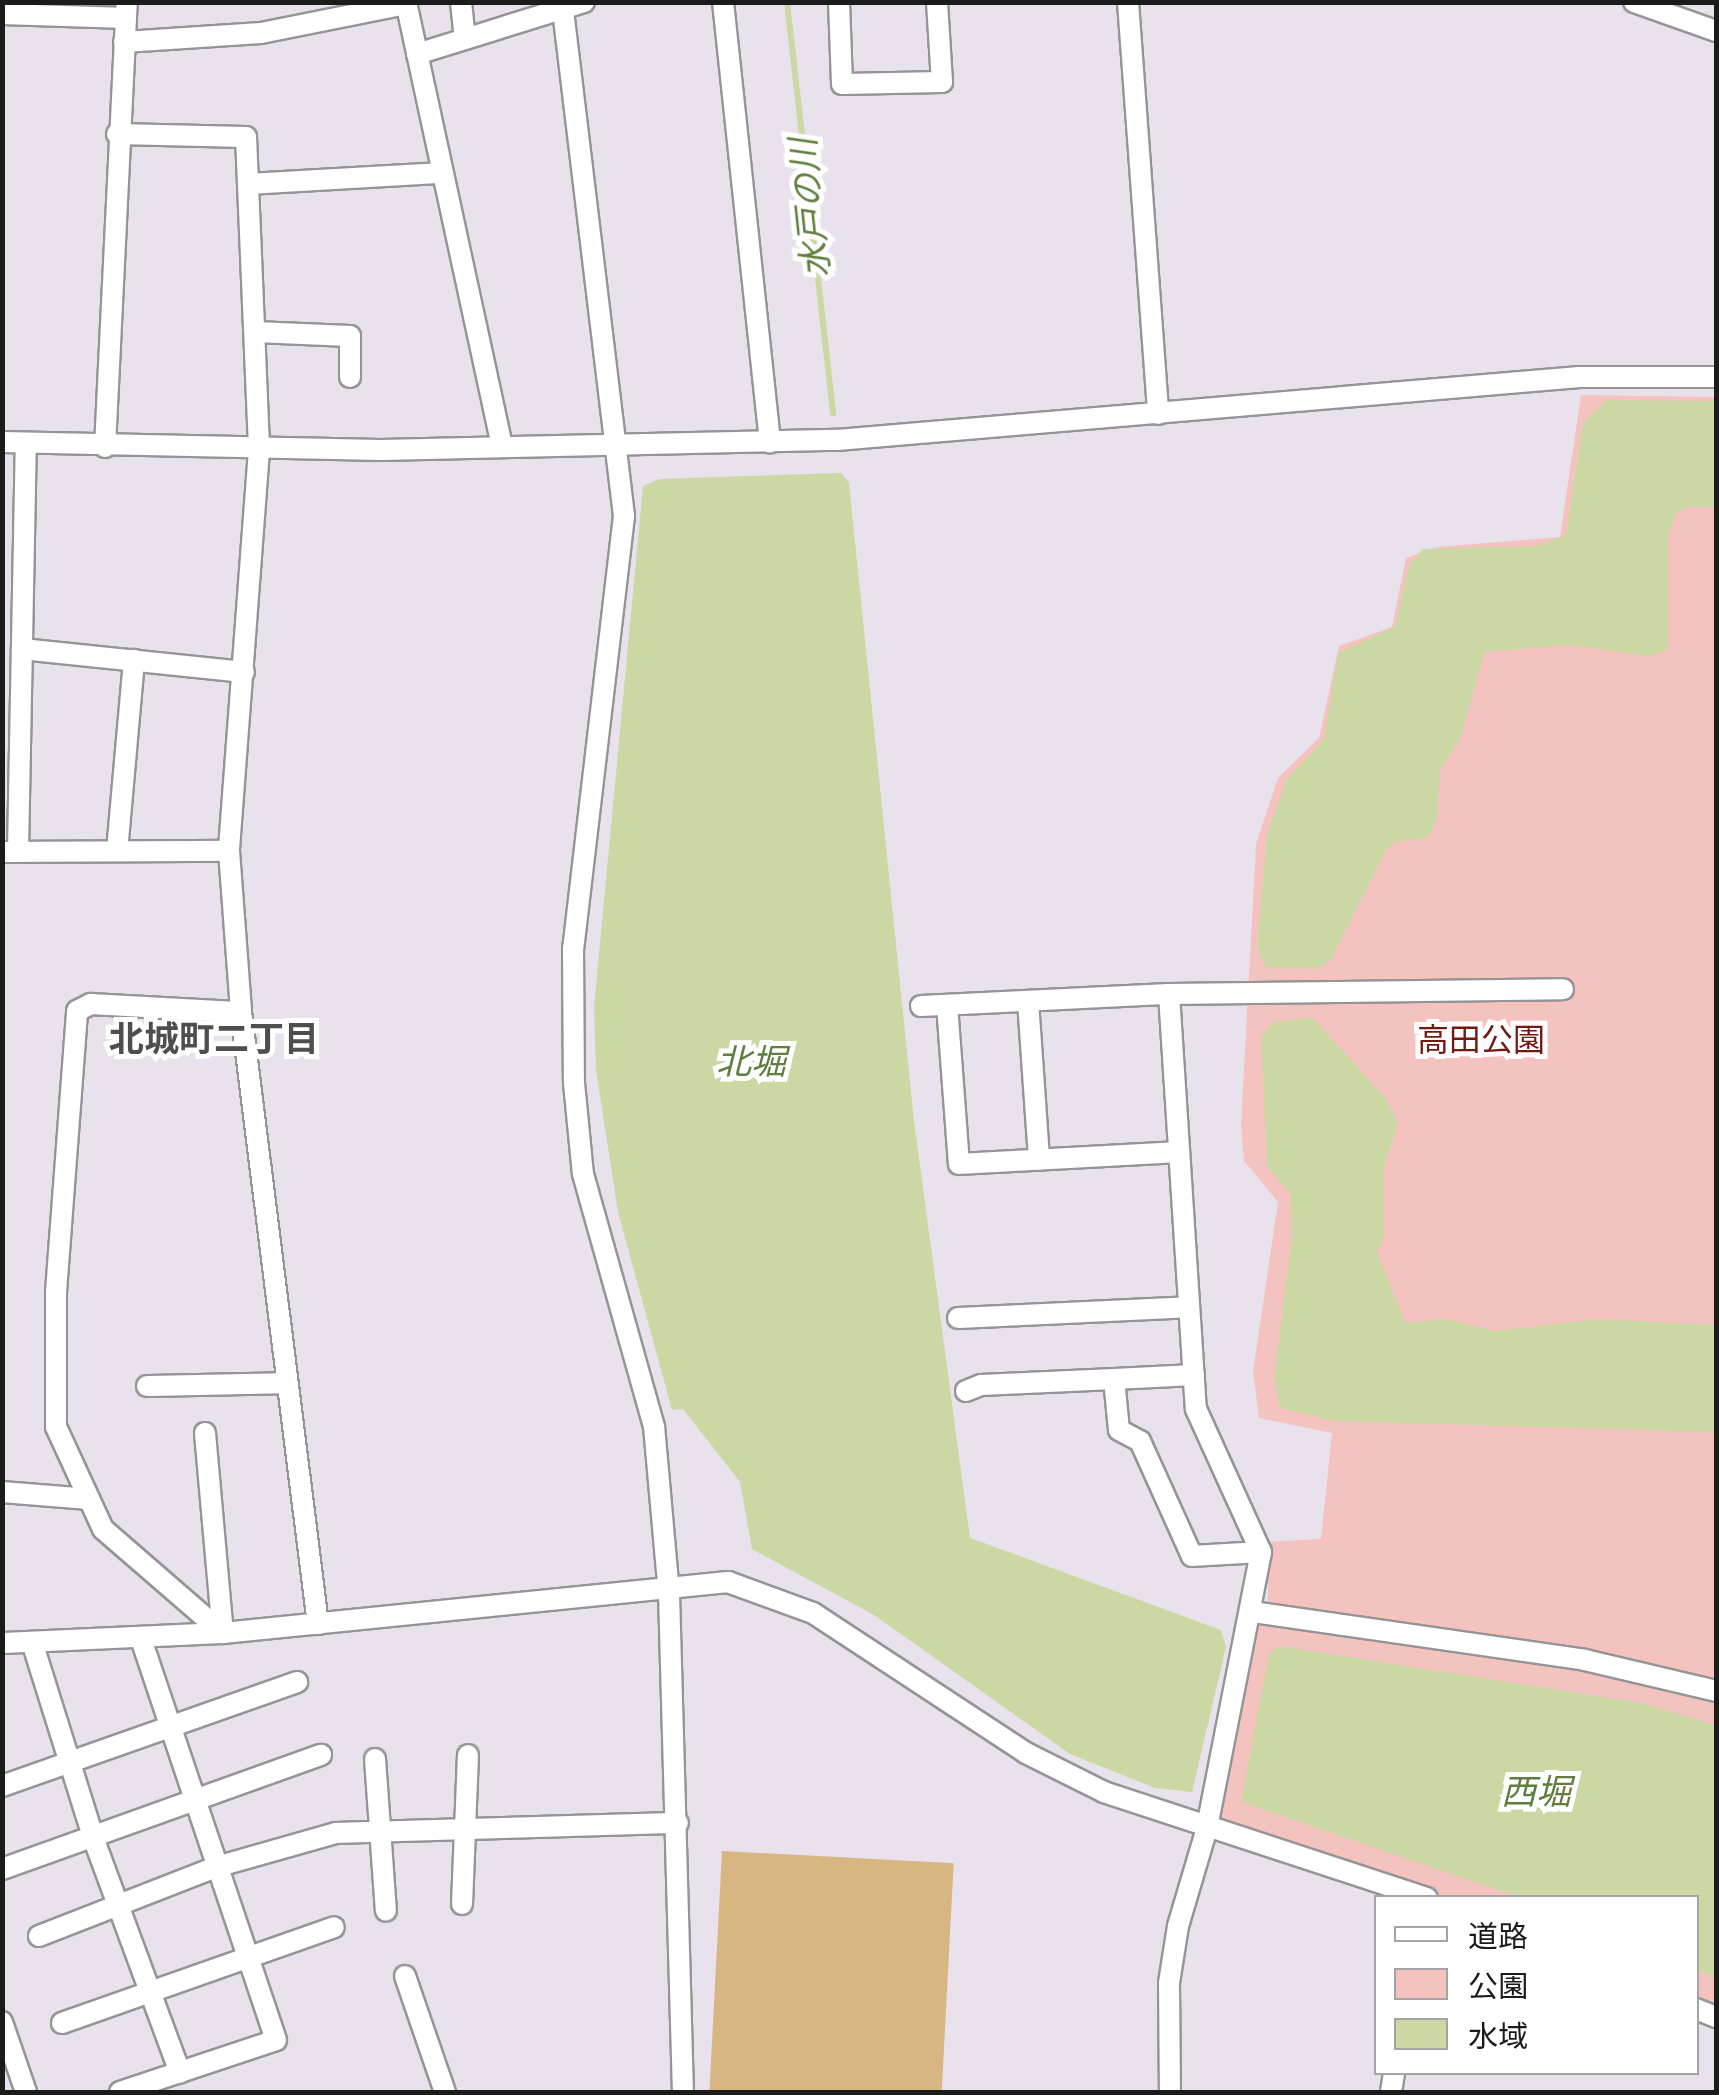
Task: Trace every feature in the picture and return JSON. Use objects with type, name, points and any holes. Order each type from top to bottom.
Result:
[{"type":"street","points":[[461,2],[465,39]]},
{"type":"street","points":[[417,54],[584,2]]},
{"type":"street","points":[[723,2],[770,443]]},
{"type":"street","points":[[839,2],[842,84],[942,82],[936,2]]},
{"type":"street","points":[[1128,2],[1158,414]]},
{"type":"street","points":[[1634,2],[1716,31]]},
{"type":"street","points":[[124,42],[261,33],[406,3],[502,447]]},
{"type":"street","points":[[562,6],[619,448],[624,516],[573,948],[574,1084],[584,1174],[654,1426],[670,1593],[683,2092]]},
{"type":"street","points":[[2,14],[126,10],[105,447]]},
{"type":"street","points":[[118,134],[246,137],[260,450],[228,851],[240,1012],[318,1624]]},
{"type":"street","points":[[249,184],[441,173]]},
{"type":"street","points":[[255,332],[350,336],[350,377]]},
{"type":"street","points":[[2,442],[260,450],[770,443],[1579,377],[1716,377]]},
{"type":"street","points":[[26,444],[22,649],[10,851],[228,851]]},
{"type":"street","points":[[22,649],[244,672]]},
{"type":"street","points":[[118,851],[134,660]]},
{"type":"street","points":[[920,1006],[1169,994],[1563,989]]},
{"type":"street","points":[[1169,994],[1198,1415],[1261,1552],[1253,1612],[1207,1828],[1178,1926],[1170,1983],[1170,2092]]},
{"type":"street","points":[[1028,1001],[1039,1160]]},
{"type":"street","points":[[223,1633],[102,1529],[56,1427],[56,1292],[74,1022],[91,1004],[240,1012]]},
{"type":"street","points":[[946,1005],[959,1164],[1179,1152]]},
{"type":"street","points":[[958,1318],[1190,1307]]},
{"type":"street","points":[[966,1392],[981,1384],[1194,1375]]},
{"type":"street","points":[[1114,1379],[1119,1430],[1140,1440],[1192,1556],[1261,1552]]},
{"type":"street","points":[[147,1386],[286,1382]]},
{"type":"street","points":[[205,1433],[223,1633]]},
{"type":"street","points":[[2,1492],[89,1499]]},
{"type":"street","points":[[2,1643],[142,1640],[670,1593],[728,1582],[799,1606],[1026,1753],[1104,1792],[1418,1895]]},
{"type":"street","points":[[1253,1612],[1585,1660],[1716,1690]]},
{"type":"street","points":[[120,2092],[146,2089],[276,2040],[193,1805],[142,1640]]},
{"type":"street","points":[[32,1645],[94,1840],[180,2073]]},
{"type":"street","points":[[2,1786],[170,1730],[296,1682]]},
{"type":"street","points":[[462,1904],[468,1830],[468,1754]]},
{"type":"street","points":[[2,1869],[193,1805],[321,1755]]},
{"type":"street","points":[[375,1758],[386,1910]]},
{"type":"street","points":[[39,1936],[216,1867],[336,1834],[678,1823]]},
{"type":"street","points":[[62,2023],[334,1927]]},
{"type":"street","points":[[404,1976],[446,2092]]},
{"type":"street","points":[[2,2022],[26,2092]]},
{"type":"green space","name":"高田公園","points":[[1581,395],[1716,397],[1716,2009],[1699,2002],[1699,1895],[1440,1895],[1218,1824],[1254,1636],[1268,1601],[1267,1542],[1321,1539],[1332,1433],[1259,1418],[1253,1372],[1278,1202],[1244,1161],[1241,1126],[1256,844],[1278,778],[1319,738],[1339,646],[1392,627],[1406,558],[1437,547],[1560,537]]},
{"type":"shaded area","points":[[722,1851],[954,1863],[942,2092],[709,2092]]},
{"type":"water","points":[[1607,400],[1716,401],[1716,507],[1688,507],[1676,514],[1668,533],[1668,650],[1648,656],[1570,645],[1484,652],[1462,734],[1440,771],[1437,820],[1428,837],[1394,842],[1385,852],[1330,961],[1318,968],[1267,968],[1257,949],[1267,834],[1287,779],[1324,739],[1338,653],[1395,626],[1409,566],[1423,549],[1536,546],[1566,535],[1583,422]]},
{"type":"water","name":"北堀","points":[[841,473],[849,483],[914,1121],[970,1538],[1221,1630],[1226,1647],[1192,1792],[1155,1788],[1070,1754],[874,1615],[752,1549],[740,1482],[683,1409],[672,1410],[618,1212],[596,1070],[594,1007],[643,486],[660,479]]},
{"type":"water","points":[[1313,1018],[1387,1100],[1398,1124],[1383,1170],[1383,1238],[1377,1253],[1405,1323],[1446,1319],[1495,1331],[1597,1319],[1716,1325],[1716,1432],[1335,1421],[1280,1408],[1274,1379],[1292,1233],[1290,1194],[1267,1166],[1261,1037],[1273,1022]]},
{"type":"water","name":"西堀","points":[[1280,1646],[1642,1703],[1716,1725],[1716,1978],[1699,1971],[1699,1895],[1513,1895],[1241,1802],[1269,1653]]},
{"type":"waterway","name":"水戸の川","points":[[787,2],[833,413]]},
{"type":"district","name":"北城町二丁目","points":[[214,1039]]}]
